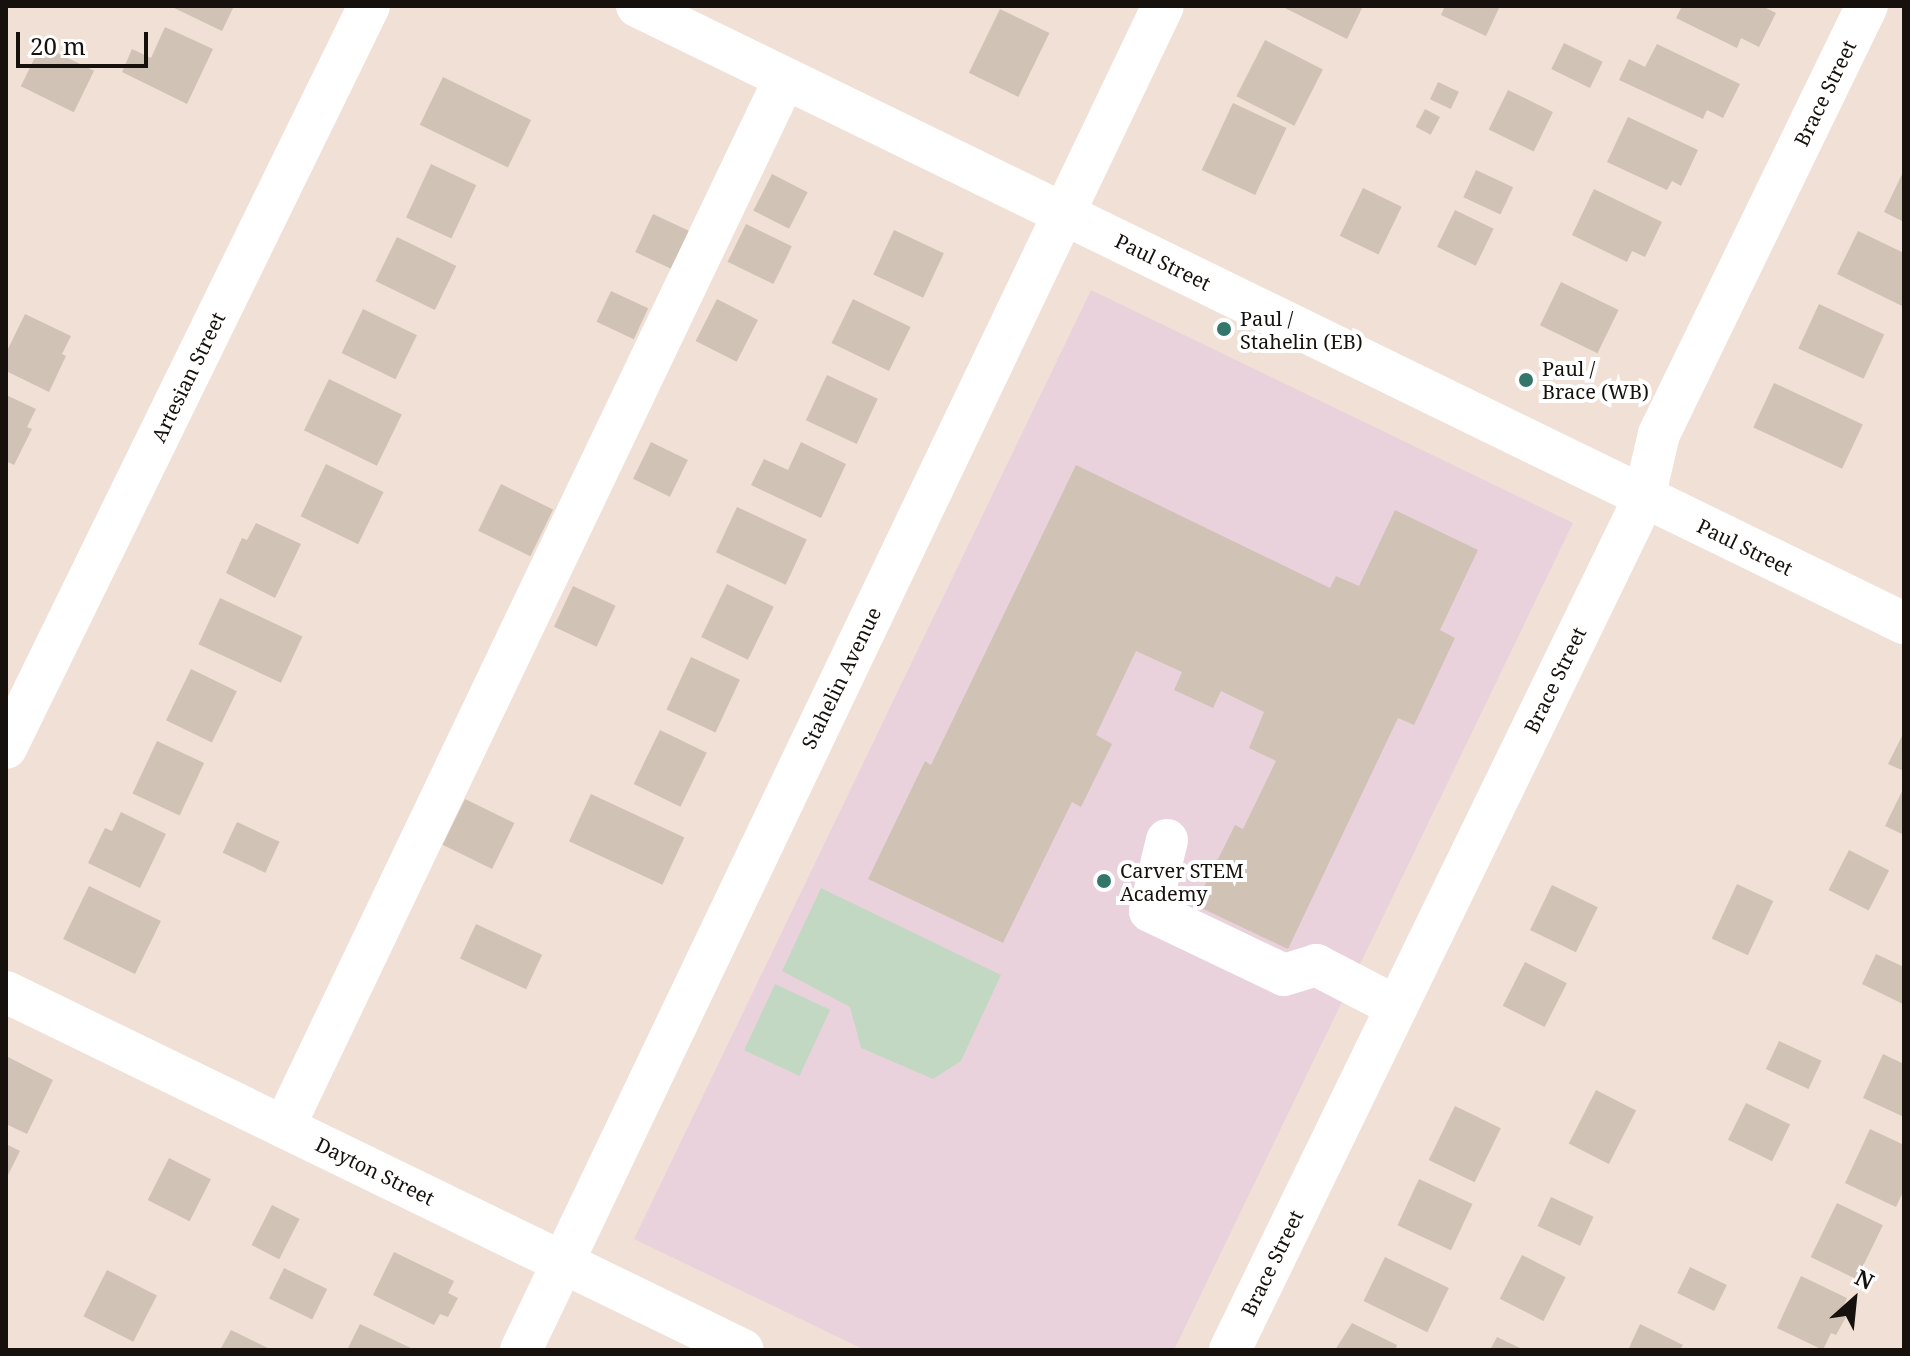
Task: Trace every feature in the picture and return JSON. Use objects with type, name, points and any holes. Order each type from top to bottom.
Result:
[{"type":"street","name":"Artesian Street","points":[[6,748],[369,6]]},
{"type":"street","name":"Paul Street","points":[[637,6],[1904,623]]},
{"type":"street","name":"Stahelin Avenue","points":[[521,1350],[1163,6]]},
{"type":"street","name":"Brace Street","points":[[1230,1350],[1644,498],[1659,434],[1867,6]]},
{"type":"street","points":[[284,1127],[785,78]]},
{"type":"street","points":[[1167,840],[1150,911],[1284,975],[1316,965],[1397,1007]]},
{"type":"street","name":"Dayton Street","points":[[6,992],[743,1350]]},
{"type":"shaded area","name":"Carver STEM Academy","points":[[1091,290],[1573,523],[1174,1350],[865,1350],[634,1239]]},
{"type":"green space","points":[[821,888],[1001,975],[961,1061],[933,1079],[861,1048],[850,1007],[782,971]]},
{"type":"green space","points":[[775,984],[830,1010],[799,1076],[744,1050]]},
{"type":"building","points":[[170,6],[234,6],[222,31]]},
{"type":"building","points":[[1281,6],[1363,6],[1347,39]]},
{"type":"building","points":[[1445,6],[1500,6],[1486,36],[1441,15]]},
{"type":"building","points":[[1682,6],[1762,6],[1776,13],[1759,47],[1741,38],[1737,48],[1676,18]]},
{"type":"building","points":[[1000,9],[1049,33],[1018,97],[969,73]]},
{"type":"building","points":[[165,27],[213,49],[187,104],[122,72],[132,49],[151,58]]},
{"type":"building","points":[[1265,40],[1323,70],[1294,126],[1236,96]]},
{"type":"building","points":[[1564,43],[1603,62],[1590,88],[1551,69]]},
{"type":"building","points":[[1657,44],[1740,84],[1723,118],[1707,110],[1703,119],[1619,80],[1629,59],[1645,67]]},
{"type":"building","points":[[41,45],[94,71],[74,112],[21,86]]},
{"type":"building","points":[[443,77],[531,120],[508,168],[420,125]]},
{"type":"building","points":[[1438,82],[1459,92],[1451,109],[1430,99]]},
{"type":"building","points":[[1508,90],[1553,112],[1534,151],[1489,130]]},
{"type":"building","points":[[1233,103],[1286,128],[1255,195],[1202,170]]},
{"type":"building","points":[[1425,109],[1440,117],[1431,135],[1416,127]]},
{"type":"building","points":[[1628,117],[1698,150],[1681,186],[1672,181],[1667,190],[1607,162]]},
{"type":"building","points":[[431,164],[476,185],[451,239],[406,217]]},
{"type":"building","points":[[1476,170],[1513,187],[1500,215],[1463,197]]},
{"type":"building","points":[[1904,170],[1904,222],[1884,212]]},
{"type":"building","points":[[772,174],[808,192],[789,229],[753,211]]},
{"type":"building","points":[[1363,188],[1402,207],[1378,254],[1340,236]]},
{"type":"building","points":[[1594,189],[1662,222],[1645,257],[1632,251],[1627,262],[1572,235]]},
{"type":"building","points":[[1455,210],[1494,229],[1476,266],[1437,247]]},
{"type":"building","points":[[653,214],[692,232],[674,270],[635,252]]},
{"type":"building","points":[[746,224],[792,246],[773,284],[728,262]]},
{"type":"building","points":[[894,230],[944,253],[923,298],[873,274]]},
{"type":"building","points":[[1858,231],[1904,253],[1902,306],[1837,274]]},
{"type":"building","points":[[397,237],[456,266],[435,310],[376,281]]},
{"type":"building","points":[[1561,282],[1619,310],[1597,353],[1540,325]]},
{"type":"building","points":[[611,291],[648,308],[634,339],[597,322]]},
{"type":"building","points":[[717,299],[758,320],[737,362],[696,341]]},
{"type":"building","points":[[853,299],[911,327],[889,371],[832,343]]},
{"type":"building","points":[[1819,304],[1884,334],[1864,379],[1798,348]]},
{"type":"building","points":[[363,309],[417,335],[395,379],[342,353]]},
{"type":"building","points":[[25,314],[71,336],[62,354],[66,356],[49,392],[6,371],[6,353]]},
{"type":"building","points":[[827,375],[878,399],[857,444],[806,420]]},
{"type":"building","points":[[329,379],[402,415],[377,466],[304,430]]},
{"type":"building","points":[[1774,383],[1863,424],[1842,469],[1753,427]]},
{"type":"building","points":[[6,395],[36,409],[27,427],[32,429],[14,465],[6,461]]},
{"type":"building","points":[[651,442],[688,460],[670,497],[633,479]]},
{"type":"building","points":[[801,442],[846,464],[821,518],[751,485],[764,459],[788,470]]},
{"type":"building","points":[[326,464],[384,492],[358,544],[301,516]]},
{"type":"building","points":[[1076,465],[1330,588],[1336,576],[1359,586],[1395,510],[1478,550],[1440,630],[1455,638],[1414,725],[1398,718],[1288,949],[1195,905],[1235,825],[1243,829],[1276,761],[1249,748],[1264,712],[1221,691],[1213,708],[1174,690],[1182,672],[1136,651],[1096,735],[1112,744],[1081,807],[1072,802],[1003,943],[868,879],[925,761],[931,765]]},
{"type":"building","points":[[501,484],[553,509],[530,556],[478,531]]},
{"type":"building","points":[[737,507],[807,540],[786,585],[716,552]]},
{"type":"building","points":[[256,523],[301,544],[275,598],[226,573],[242,538],[247,540]]},
{"type":"building","points":[[727,584],[774,607],[748,660],[701,637]]},
{"type":"building","points":[[573,586],[616,606],[597,647],[554,627]]},
{"type":"building","points":[[220,598],[302,636],[281,683],[198,644]]},
{"type":"building","points":[[691,657],[740,680],[715,732],[666,710]]},
{"type":"building","points":[[191,669],[237,691],[212,743],[166,720]]},
{"type":"building","points":[[660,730],[707,753],[680,807],[634,784]]},
{"type":"building","points":[[1904,732],[1904,771],[1888,764]]},
{"type":"building","points":[[157,741],[204,763],[180,816],[132,794]]},
{"type":"building","points":[[1904,787],[1904,835],[1885,826]]},
{"type":"building","points":[[591,794],[684,838],[662,885],[569,841]]},
{"type":"building","points":[[465,799],[514,823],[492,869],[443,845]]},
{"type":"building","points":[[121,812],[166,834],[140,888],[88,863],[105,828],[112,831]]},
{"type":"building","points":[[237,822],[280,842],[265,873],[223,853]]},
{"type":"building","points":[[1849,850],[1889,870],[1869,911],[1829,890]]},
{"type":"building","points":[[1737,884],[1773,901],[1748,955],[1712,938]]},
{"type":"building","points":[[1552,885],[1598,907],[1576,952],[1530,930]]},
{"type":"building","points":[[89,886],[161,921],[135,974],[63,939]]},
{"type":"building","points":[[476,924],[542,955],[526,989],[460,958]]},
{"type":"building","points":[[1876,954],[1904,967],[1903,1004],[1862,984]]},
{"type":"building","points":[[1525,962],[1567,983],[1545,1027],[1503,1006]]},
{"type":"building","points":[[1779,1041],[1822,1061],[1808,1089],[1766,1069]]},
{"type":"building","points":[[1883,1054],[1904,1064],[1904,1117],[1863,1098]]},
{"type":"building","points":[[6,1056],[53,1080],[27,1134],[6,1124]]},
{"type":"building","points":[[1596,1090],[1636,1110],[1609,1164],[1569,1143]]},
{"type":"building","points":[[1746,1103],[1790,1124],[1772,1161],[1728,1140]]},
{"type":"building","points":[[1455,1106],[1501,1128],[1475,1182],[1429,1160]]},
{"type":"building","points":[[1870,1129],[1904,1145],[1904,1190],[1896,1207],[1845,1183]]},
{"type":"building","points":[[6,1144],[20,1151],[6,1179]]},
{"type":"building","points":[[169,1158],[211,1179],[190,1221],[148,1200]]},
{"type":"building","points":[[1419,1179],[1472,1204],[1451,1250],[1397,1225]]},
{"type":"building","points":[[1551,1197],[1594,1217],[1580,1246],[1537,1226]]},
{"type":"building","points":[[1837,1203],[1883,1225],[1857,1279],[1811,1257]]},
{"type":"building","points":[[272,1205],[300,1219],[279,1259],[252,1245]]},
{"type":"building","points":[[394,1252],[454,1281],[448,1293],[458,1298],[448,1317],[440,1314],[434,1325],[373,1295]]},
{"type":"building","points":[[1522,1255],[1566,1277],[1543,1321],[1500,1299]]},
{"type":"building","points":[[1385,1257],[1449,1288],[1427,1332],[1364,1301]]},
{"type":"building","points":[[1690,1267],[1727,1285],[1714,1311],[1677,1293]]},
{"type":"building","points":[[284,1268],[327,1289],[312,1320],[269,1299]]},
{"type":"building","points":[[107,1270],[157,1295],[133,1342],[83,1316]]},
{"type":"building","points":[[1801,1276],[1847,1298],[1840,1315],[1846,1317],[1836,1335],[1831,1333],[1823,1350],[1777,1328]]},
{"type":"building","points":[[1352,1323],[1397,1345],[1395,1350],[1335,1350]]},
{"type":"building","points":[[360,1324],[415,1350],[347,1350]]},
{"type":"building","points":[[1640,1324],[1683,1345],[1680,1350],[1628,1350]]},
{"type":"building","points":[[231,1330],[272,1350],[220,1350]]},
{"type":"building","points":[[1497,1337],[1524,1350],[1490,1350]]},
{"type":"place","name":"Paul / Stahelin (EB)","points":[[1224,329]]},
{"type":"place","name":"Paul / Brace (WB)","points":[[1526,380]]},
{"type":"place","name":"Carver STEM Academy","points":[[1104,881]]}]
